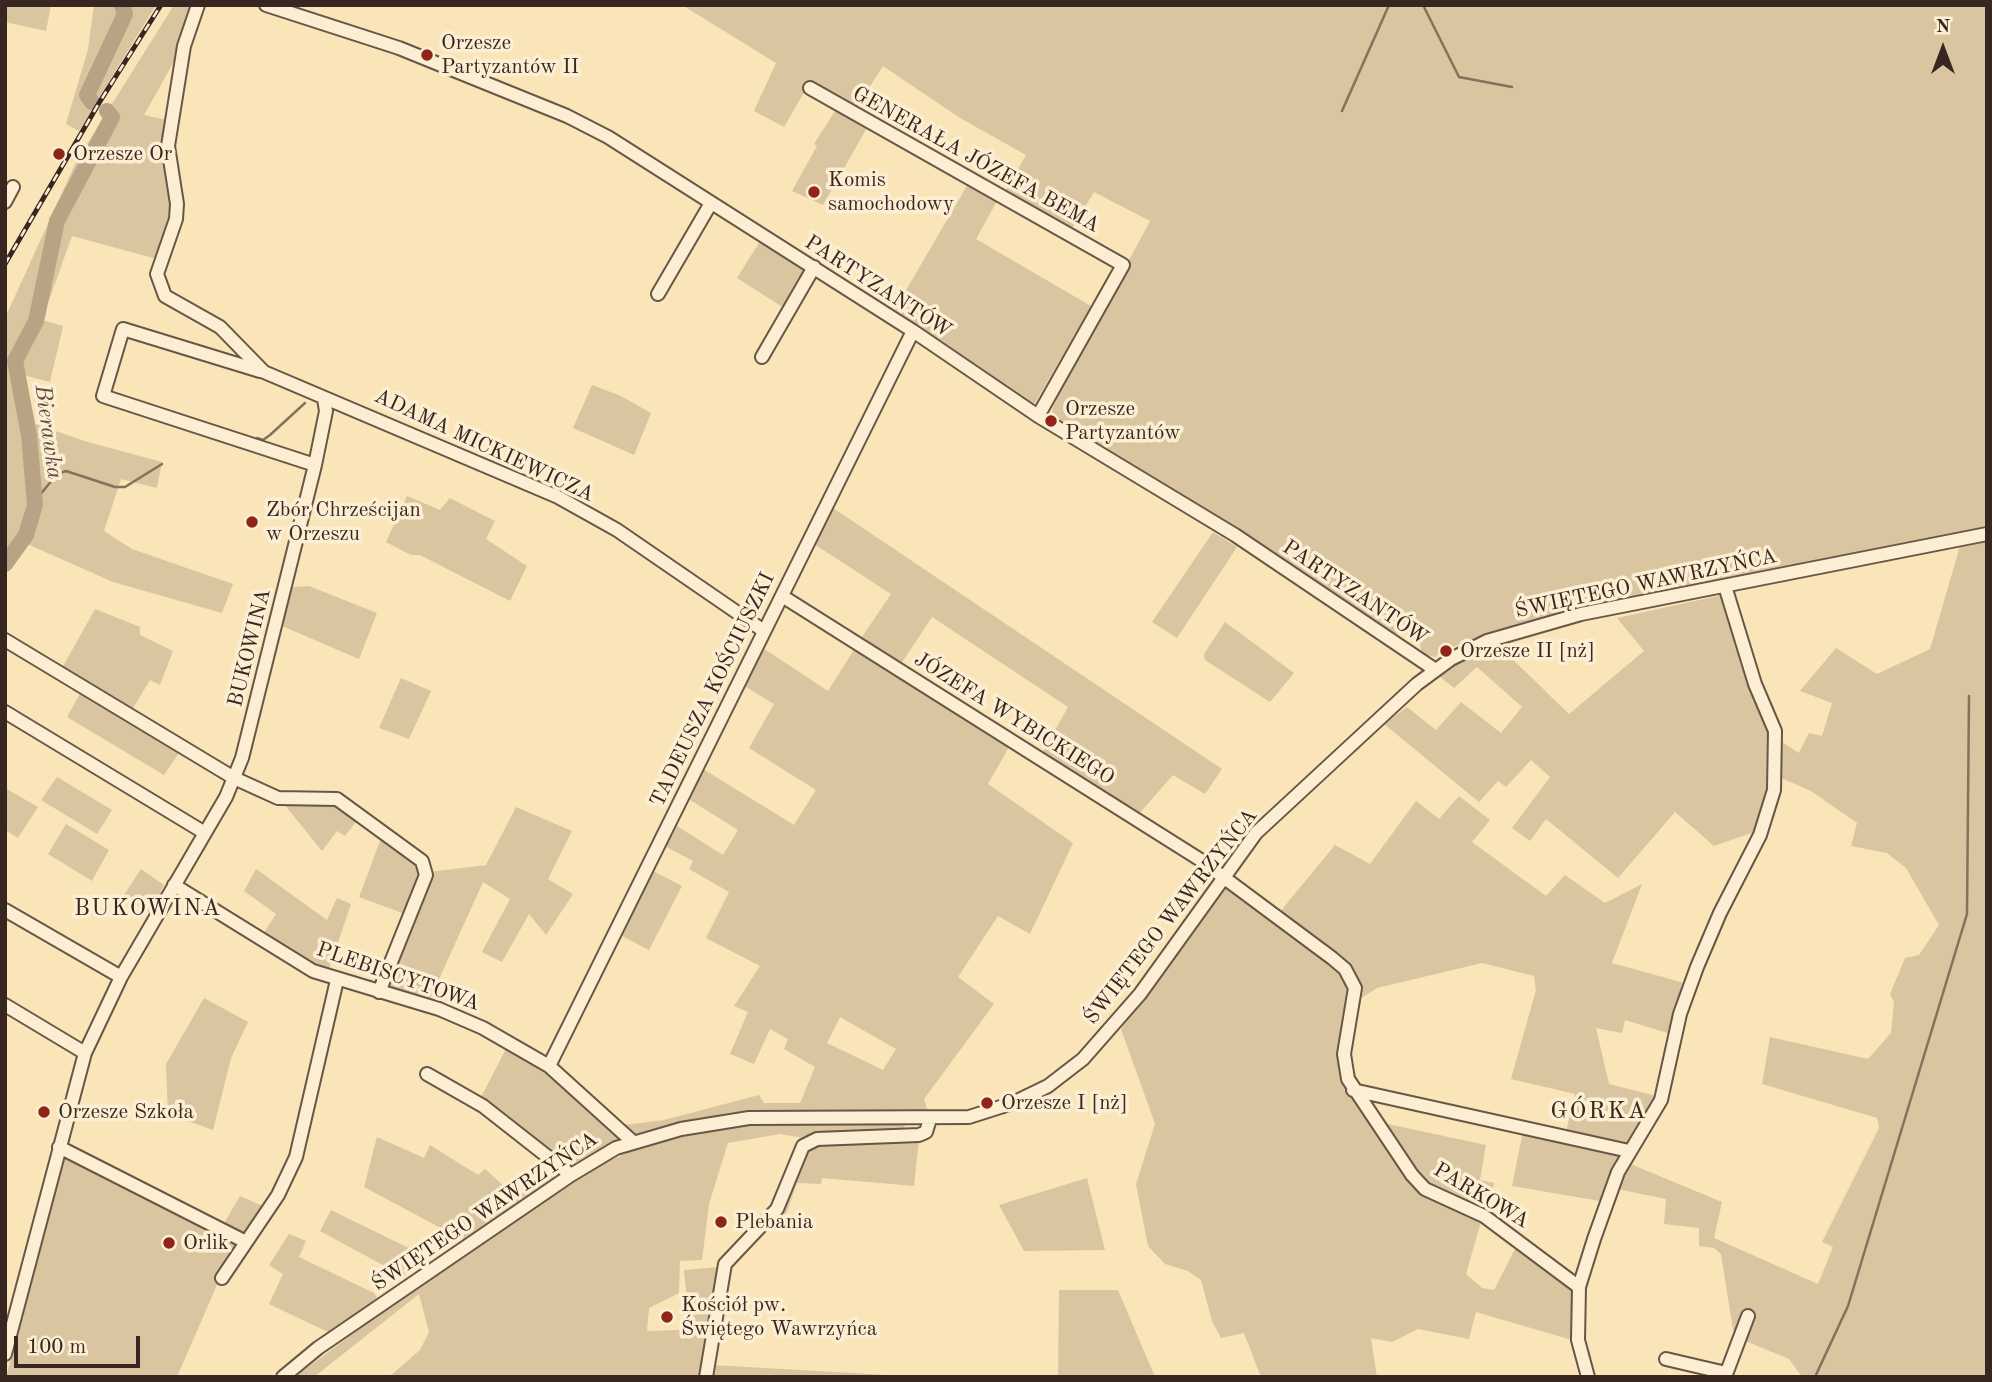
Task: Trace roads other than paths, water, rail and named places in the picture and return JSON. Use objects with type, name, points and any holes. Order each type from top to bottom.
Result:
[{"type":"street","points":[[198,5],[184,46],[168,146],[177,204],[171,234],[159,265],[158,282],[165,296],[220,327],[264,372]]},
{"type":"street","name":"PARTYZANTÓW","points":[[266,5],[399,48],[567,116],[638,154],[913,331],[1038,416],[1235,535],[1434,670]]},
{"type":"street","name":"GENERAŁA JÓZEFA BEMA","points":[[810,88],[1123,265],[1038,416]]},
{"type":"street","points":[[5,202],[13,187]]},
{"type":"street","points":[[658,294],[711,203]]},
{"type":"street","points":[[762,357],[814,267]]},
{"type":"street","points":[[315,465],[103,396],[123,329],[264,372],[324,399]]},
{"type":"street","name":"TADEUSZA KOŚCIUSZKI","points":[[550,1066],[913,331]]},
{"type":"street","name":"BUKOWINA","points":[[6,1349],[85,1053],[121,978],[234,778],[259,693],[315,465],[326,411],[324,399]]},
{"type":"street","name":"ADAMA MICKIEWICZA","points":[[324,399],[357,409],[558,497],[617,530],[764,631]]},
{"type":"street","name":"ŚWIĘTEGO WAWRZYŃCA","points":[[283,1377],[318,1348],[571,1175],[599,1157],[633,1142],[681,1129],[748,1118],[963,1118],[992,1111],[1030,1096],[1064,1075],[1083,1059],[1140,994],[1256,833],[1434,670],[1503,636],[1581,614],[1987,534]]},
{"type":"street","points":[[1588,1377],[1578,1340],[1579,1287],[1618,1172],[1661,1100],[1680,1014],[1697,967],[1720,913],[1760,835],[1774,790],[1775,731],[1755,684],[1725,586]]},
{"type":"street","name":"JÓZEFA WYBICKIEGO","points":[[782,596],[1199,859],[1224,878]]},
{"type":"street","points":[[5,640],[234,778],[278,798],[337,799],[425,864],[426,875],[379,992]]},
{"type":"street","points":[[5,712],[205,833]]},
{"type":"street","name":"PARKOWA","points":[[1224,878],[1332,958],[1352,980],[1355,996],[1344,1054],[1353,1090],[1425,1189],[1484,1216],[1579,1287]]},
{"type":"street","name":"PLEBISCYTOWA","points":[[174,886],[313,971],[439,1009],[483,1028],[550,1066],[633,1142]]},
{"type":"street","points":[[5,910],[121,978]]},
{"type":"street","points":[[222,1278],[278,1195],[296,1157],[337,980]]},
{"type":"street","points":[[5,1005],[85,1053]]},
{"type":"street","points":[[427,1074],[483,1106],[571,1175]]},
{"type":"street","points":[[1353,1090],[1629,1151]]},
{"type":"street","points":[[706,1377],[725,1264],[777,1209],[803,1146],[817,1139],[919,1135],[926,1132],[930,1119]]},
{"type":"street","points":[[59,1147],[246,1242]]},
{"type":"street","points":[[1666,1359],[1726,1375],[1748,1316]]},
{"type":"waterway","name":"Bierawka","points":[[92,102],[87,95],[125,14],[122,5]]},
{"type":"waterway","points":[[1342,111],[1389,5]]},
{"type":"waterway","name":"Bierawka","points":[[1423,5],[1459,77],[1512,87]]},
{"type":"waterway","name":"Bierawka","points":[[5,564],[26,535],[35,505],[29,435],[15,361],[36,321],[57,221],[112,117],[107,111]]},
{"type":"waterway","points":[[257,438],[263,440],[270,435],[305,403]]},
{"type":"waterway","points":[[35,501],[57,474],[66,471],[115,487],[125,487],[162,464]]},
{"type":"waterway","points":[[1815,1377],[1848,1306],[1967,914],[1969,696]]},
{"type":"railway","points":[[5,264],[99,103],[161,5]]},
{"type":"place","name":"Orzesze Partyzantów II","points":[[427,55]]},
{"type":"place","name":"Orzesze Or","points":[[59,154]]},
{"type":"place","name":"Komis samochodowy","points":[[814,192]]},
{"type":"place","name":"Orzesze Partyzantów","points":[[1051,421]]},
{"type":"place","name":"Zbór Chrześcijan w Orzeszu","points":[[252,522]]},
{"type":"place","name":"Orzesze II [nż]","points":[[1446,651]]},
{"type":"place","name":"Orzesze I [nż]","points":[[987,1103]]},
{"type":"place","name":"Orzesze Szkoła","points":[[44,1112]]},
{"type":"place","name":"Plebania","points":[[721,1222]]},
{"type":"place","name":"Orlik","points":[[169,1243]]},
{"type":"place","name":"Kościół pw. Świętego Wawrzyńca","points":[[667,1317]]},
{"type":"district","name":"BUKOWINA","points":[[148,909]]},
{"type":"district","name":"GÓRKA","points":[[1599,1112]]}]
